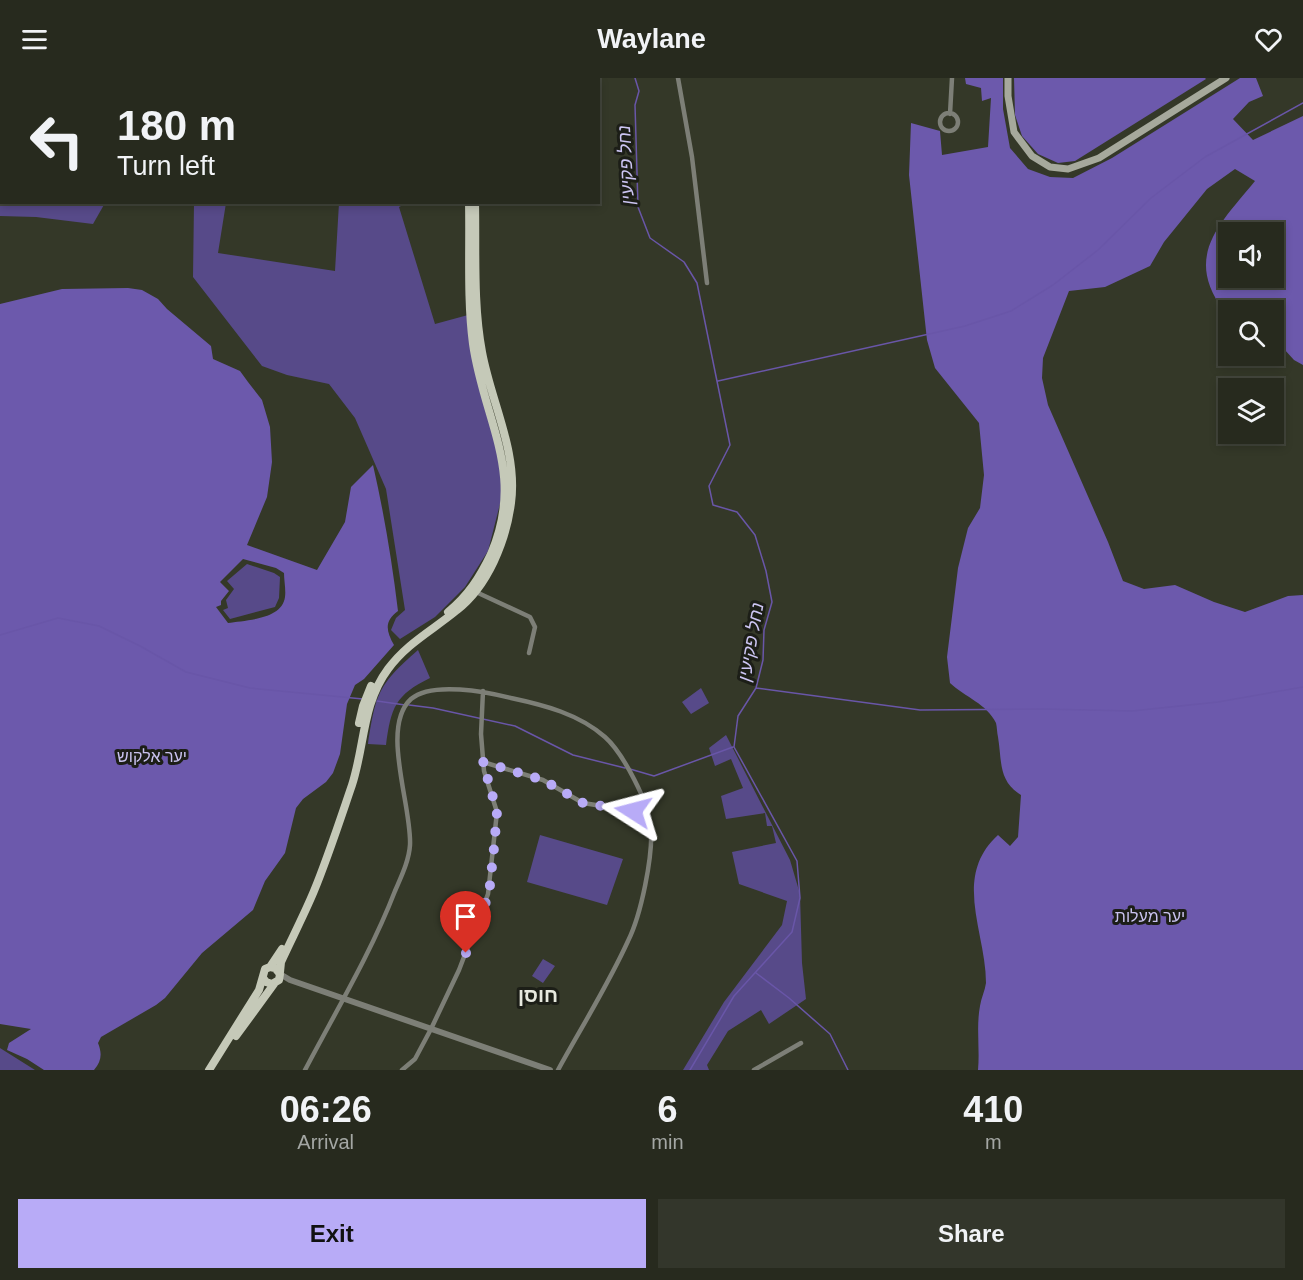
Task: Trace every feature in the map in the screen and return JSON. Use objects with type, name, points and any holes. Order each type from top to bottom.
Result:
[{"type":"main road","points":[[1008,78],[1008,96],[1014,132],[1032,156],[1050,167],[1068,169],[1099,158],[1226,78]]},
{"type":"main road","points":[[209,1070],[259,990],[265,969],[270,967],[279,954],[314,878],[350,774],[361,714],[372,686],[399,649],[417,632],[449,611],[470,590],[487,561],[501,523],[505,498],[503,461],[473,344],[468,204]]},
{"type":"main road","points":[[214,1070],[278,978],[281,962],[315,889],[351,787],[366,716],[377,686],[402,652],[458,610],[476,592],[501,542],[510,509],[512,480],[507,445],[486,372],[479,335],[475,204]]},
{"type":"main road","points":[[270,967],[275,968],[278,978]]},
{"type":"main road","points":[[263,978],[266,982],[278,978]]},
{"type":"street","points":[[678,78],[692,157],[706,257],[707,283]]},
{"type":"street","points":[[950,114],[952,78]]},
{"type":"street","points":[[476,592],[530,617],[536,627],[528,653]]},
{"type":"street","points":[[305,1070],[390,905],[410,848],[410,825],[397,749],[398,718],[412,698],[436,689],[483,691],[530,702],[559,711],[583,722],[606,738],[633,776],[647,813],[651,826],[646,883],[629,940],[558,1070]]},
{"type":"street","points":[[402,1070],[415,1059],[432,1029],[459,970],[489,894],[497,812],[483,762],[481,734],[483,691]]},
{"type":"street","points":[[483,762],[543,780],[583,803],[647,813]]},
{"type":"street","points":[[278,978],[290,980],[550,1070]]},
{"type":"street","points":[[754,1070],[801,1043]]},
{"type":"shaded area","points":[[0,204],[104,204],[93,224],[36,217],[0,216]]},
{"type":"shaded area","points":[[194,204],[226,204],[218,253],[335,271],[339,204],[405,204],[399,207],[435,324],[468,315],[502,468],[501,500],[488,551],[465,587],[435,617],[400,639],[391,630],[396,618],[405,610],[386,489],[355,418],[329,384],[287,375],[262,366],[193,277]]},
{"type":"shaded area","points":[[247,564],[280,577],[279,598],[275,607],[230,619],[223,610],[228,608],[226,600],[234,589],[227,581]]},
{"type":"shaded area","points":[[418,650],[430,678],[409,690],[397,704],[390,721],[386,745],[368,744],[381,691],[394,672]]},
{"type":"shaded area","points":[[701,688],[709,703],[691,714],[682,702]]},
{"type":"shaded area","points":[[726,735],[790,860],[800,894],[802,963],[806,999],[769,1024],[761,1010],[728,1031],[707,1065],[709,1070],[683,1070],[724,1002],[782,925],[787,901],[739,884],[732,852],[776,843],[772,826],[767,826],[765,813],[726,819],[721,796],[743,788],[731,759],[715,766],[709,748]]},
{"type":"shaded area","points":[[540,835],[623,859],[607,905],[527,882]]},
{"type":"shaded area","points":[[543,959],[555,966],[543,983],[532,976]]},
{"type":"shaded area","points":[[0,1048],[35,1070],[0,1070]]},
{"type":"green space","name":"יער מעלות","points":[[965,78],[1003,78],[1003,109],[1010,148],[1028,169],[1050,177],[1073,178],[1112,158],[1240,78],[1256,78],[1263,96],[1249,102],[1233,119],[1253,140],[1303,116],[1303,365],[1294,360],[1284,349],[1284,300],[1218,301],[1212,291],[1207,274],[1207,257],[1218,229],[1218,288],[1284,288],[1284,222],[1223,222],[1255,181],[1235,169],[1207,189],[1164,242],[1150,266],[1105,287],[1069,291],[1043,358],[1042,378],[1048,405],[1123,581],[1144,589],[1175,585],[1214,602],[1245,612],[1288,596],[1303,595],[1303,1070],[978,1070],[979,1014],[986,983],[974,887],[977,869],[984,851],[998,835],[1010,846],[1018,837],[1021,795],[1008,783],[1002,770],[996,725],[992,716],[950,683],[947,657],[958,568],[968,528],[980,508],[984,475],[979,423],[935,368],[927,340],[909,175],[911,123],[940,131],[942,155],[988,147],[991,98],[982,101],[981,88],[966,84]]},
{"type":"green space","points":[[1014,78],[1206,79],[1075,161],[1058,163],[1038,154],[1022,136],[1015,115]]},
{"type":"green space","name":"יער אלקוש","points":[[128,288],[142,290],[158,299],[211,346],[213,359],[240,371],[262,400],[270,427],[272,462],[267,497],[247,545],[317,570],[345,522],[351,487],[373,465],[381,501],[398,611],[388,622],[389,635],[394,645],[364,679],[355,685],[347,704],[340,754],[333,773],[296,808],[285,853],[265,881],[253,910],[202,953],[165,998],[101,1037],[98,1043],[100,1060],[94,1070],[44,1070],[7,1050],[9,1043],[31,1029],[0,1024],[0,304],[62,289]],"holes":[[[243,559],[276,568],[284,573],[285,597],[282,605],[270,615],[262,618],[228,623],[216,607],[221,605],[221,601],[229,591],[220,582]]]},
{"type":"waterway","name":"נחל פקיעין","points":[[635,78],[639,91],[635,105],[638,207],[650,238],[684,262],[697,283],[730,445],[709,486],[713,505],[737,512],[755,535],[766,571],[772,602],[764,630],[763,660],[756,688],[738,716],[734,747],[797,861],[800,898],[792,932],[734,996],[690,1070]]},
{"type":"waterway","points":[[718,381],[965,326],[1011,311],[1053,285],[1098,250],[1151,198],[1205,157],[1303,103]]},
{"type":"waterway","points":[[0,635],[58,618],[99,626],[186,672],[250,688],[363,699]]},
{"type":"waterway","points":[[756,688],[920,710],[1132,711],[1218,702],[1303,687]]},
{"type":"waterway","points":[[377,701],[405,705]]},
{"type":"waterway","points":[[409,705],[515,726],[573,755],[625,768]]},
{"type":"waterway","points":[[630,769],[654,776],[733,747]]},
{"type":"waterway","points":[[756,973],[830,1034],[848,1070]]},
{"type":"district","name":"חוסן","points":[[538,995]]},
{"type":"route","points":[[466,953],[489,894],[494,848],[497,812],[483,762],[543,780],[583,803],[633,811]]}]
